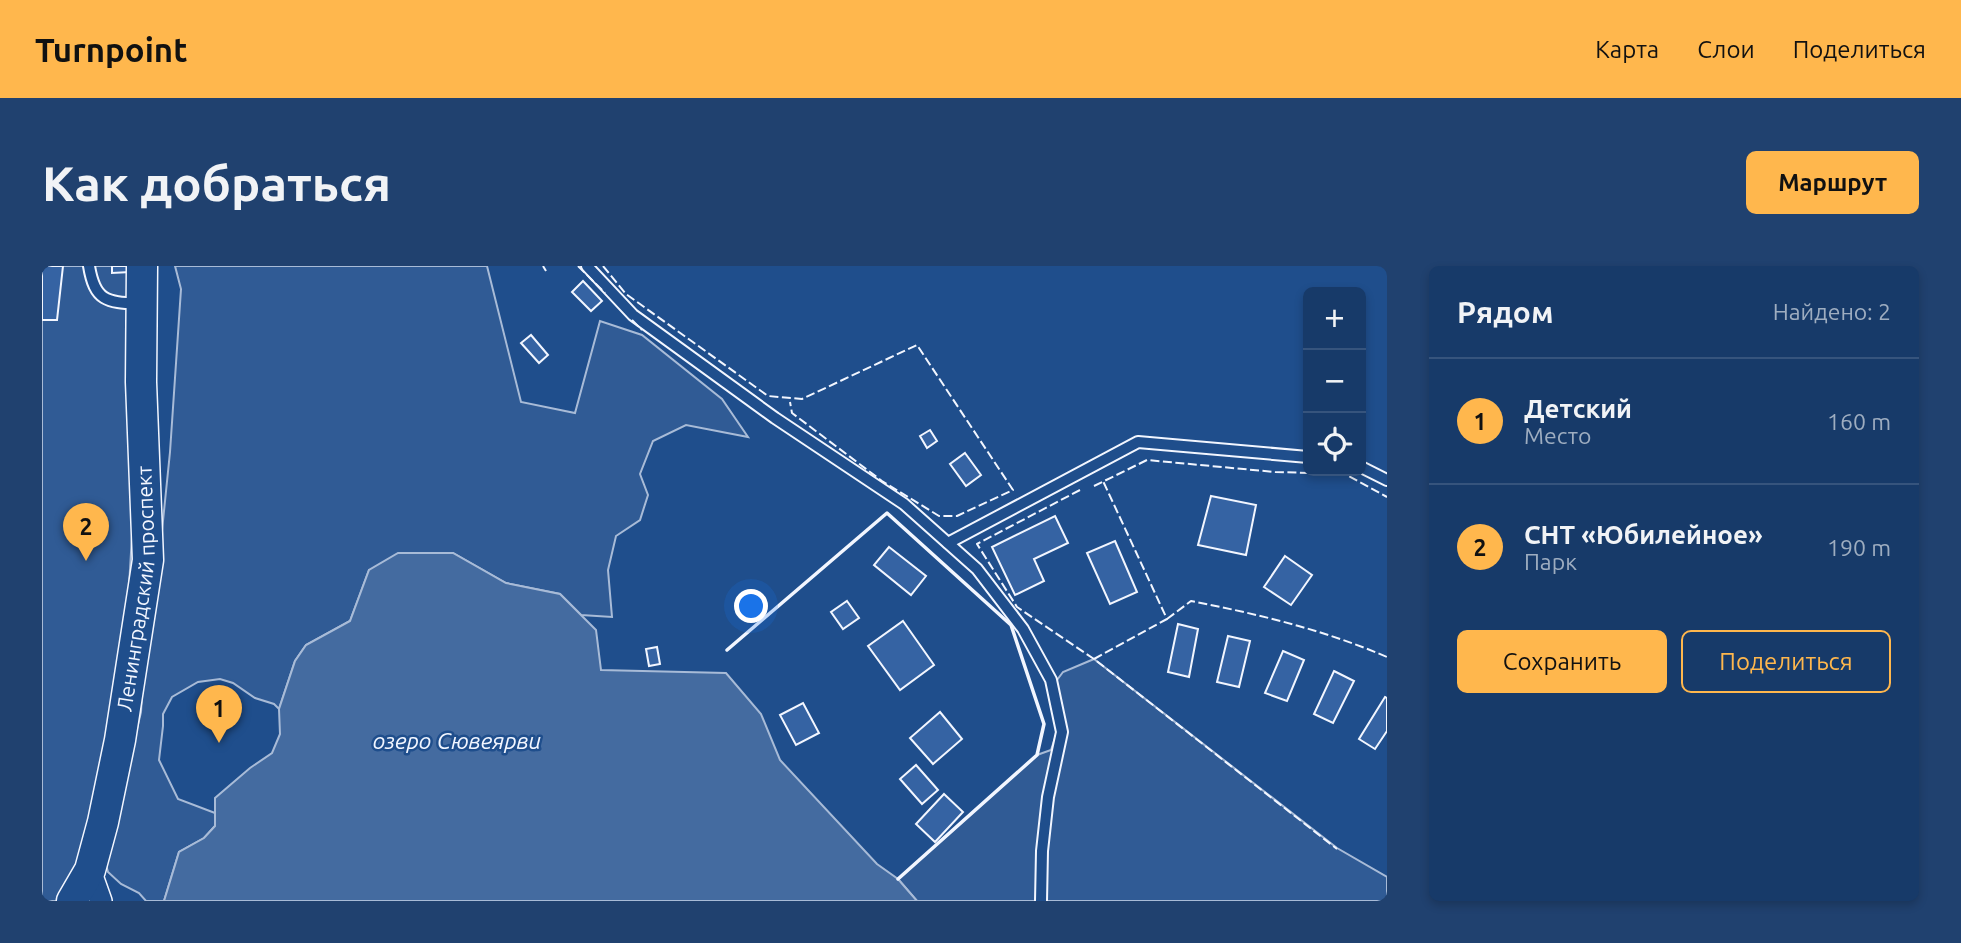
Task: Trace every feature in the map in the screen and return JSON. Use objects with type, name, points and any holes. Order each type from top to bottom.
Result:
[{"type":"street","name":"Ленинградский проспект","points":[[72,901],[90,870],[103,822],[120,740],[148,560],[140,304],[142,266]]},
{"type":"street","points":[[90,870],[101,901]]},
{"type":"lane","points":[[89,266],[92,284],[101,297],[114,302],[140,304]]},
{"type":"lane","points":[[587,266],[633,315],[775,418],[904,505],[977,569],[1024,629],[1051,680],[1062,732],[1048,797],[1042,851],[1041,901]]},
{"type":"lane","points":[[948,543],[1138,442],[1303,457]]},
{"type":"lane","points":[[1366,470],[1387,480]]},
{"type":"shaded area","points":[[42,266],[142,266],[141,382],[120,740],[97,901],[42,901]]},
{"type":"shaded area","points":[[175,266],[487,266],[521,402],[575,413],[600,321],[642,335],[722,399],[748,437],[686,425],[653,441],[640,474],[648,495],[640,520],[616,536],[608,570],[612,617],[581,615],[560,594],[506,583],[453,553],[369,570],[350,621],[306,645],[295,661],[279,709],[274,704],[255,698],[233,683],[220,679],[198,682],[172,697],[163,714],[159,760],[178,799],[215,813],[215,826],[204,838],[179,852],[164,901],[146,901],[139,893],[121,884],[108,872],[105,861],[141,712],[145,643],[159,560],[170,452],[181,289]]},
{"type":"shaded area","points":[[1094,659],[1337,848],[1387,877],[1387,901],[917,901],[898,879],[1037,755],[1051,750],[1057,732],[1048,692],[1063,672]]},
{"type":"water","name":"озеро Сювеярви","points":[[398,553],[453,553],[506,583],[560,594],[596,630],[601,670],[726,673],[761,714],[780,760],[877,864],[898,879],[917,901],[164,901],[179,852],[204,838],[215,826],[215,798],[272,753],[280,734],[279,709],[295,661],[306,645],[350,621],[369,570]]},
{"type":"building","points":[[42,266],[63,266],[57,320],[42,320]]},
{"type":"building","points":[[112,266],[129,266],[130,272],[112,273]]},
{"type":"building","points":[[583,281],[602,301],[591,311],[572,292]]},
{"type":"building","points":[[531,335],[548,355],[539,363],[521,343]]},
{"type":"building","points":[[930,430],[937,441],[927,448],[920,436]]},
{"type":"building","points":[[965,453],[981,475],[966,486],[950,464]]},
{"type":"building","points":[[1211,496],[1256,505],[1246,555],[1198,545]]},
{"type":"building","points":[[1055,516],[1068,543],[1034,559],[1044,581],[1015,595],[992,547]]},
{"type":"building","points":[[1115,541],[1137,592],[1110,604],[1087,553]]},
{"type":"building","points":[[889,547],[926,576],[911,595],[874,565]]},
{"type":"building","points":[[1285,556],[1312,575],[1291,605],[1264,587]]},
{"type":"building","points":[[847,601],[859,618],[843,629],[831,612]]},
{"type":"building","points":[[903,621],[934,665],[900,690],[868,646]]},
{"type":"building","points":[[1178,624],[1198,629],[1189,677],[1168,672]]},
{"type":"building","points":[[1228,636],[1250,641],[1239,687],[1217,682]]},
{"type":"building","points":[[657,647],[660,664],[649,666],[646,649]]},
{"type":"building","points":[[1283,651],[1304,660],[1287,701],[1265,693]]},
{"type":"building","points":[[1334,671],[1354,681],[1333,723],[1314,714]]},
{"type":"building","points":[[1385,697],[1387,731],[1375,749],[1359,739]]},
{"type":"building","points":[[803,703],[819,733],[796,745],[780,715]]},
{"type":"building","points":[[940,712],[962,739],[933,764],[910,738]]},
{"type":"building","points":[[916,765],[938,790],[922,804],[900,779]]},
{"type":"building","points":[[944,794],[963,812],[935,842],[916,824]]},
{"type":"fence","points":[[543,266],[546,271]]},
{"type":"fence","points":[[578,266],[605,293]]},
{"type":"fence","points":[[603,266],[626,294],[768,396],[802,399],[917,345],[1013,490],[957,516],[939,516],[882,481],[792,413],[790,402]]},
{"type":"fence","points":[[632,320],[642,330]]},
{"type":"fence","points":[[1094,486],[1147,460],[1275,472],[1345,474],[1387,497]]},
{"type":"fence","points":[[1094,659],[1167,619],[1103,481]]},
{"type":"fence","points":[[1080,490],[977,544],[1017,607],[1094,659],[1337,849]]},
{"type":"fence","points":[[1167,619],[1191,601],[1290,624],[1387,657]]},
{"type":"wall","points":[[727,650],[887,513],[1011,625],[1044,724],[1037,755],[898,879]]},
{"type":"place","name":"СНТ «Юбилейное»","points":[[86,561]]},
{"type":"place","name":"Детский","points":[[219,743]]}]
